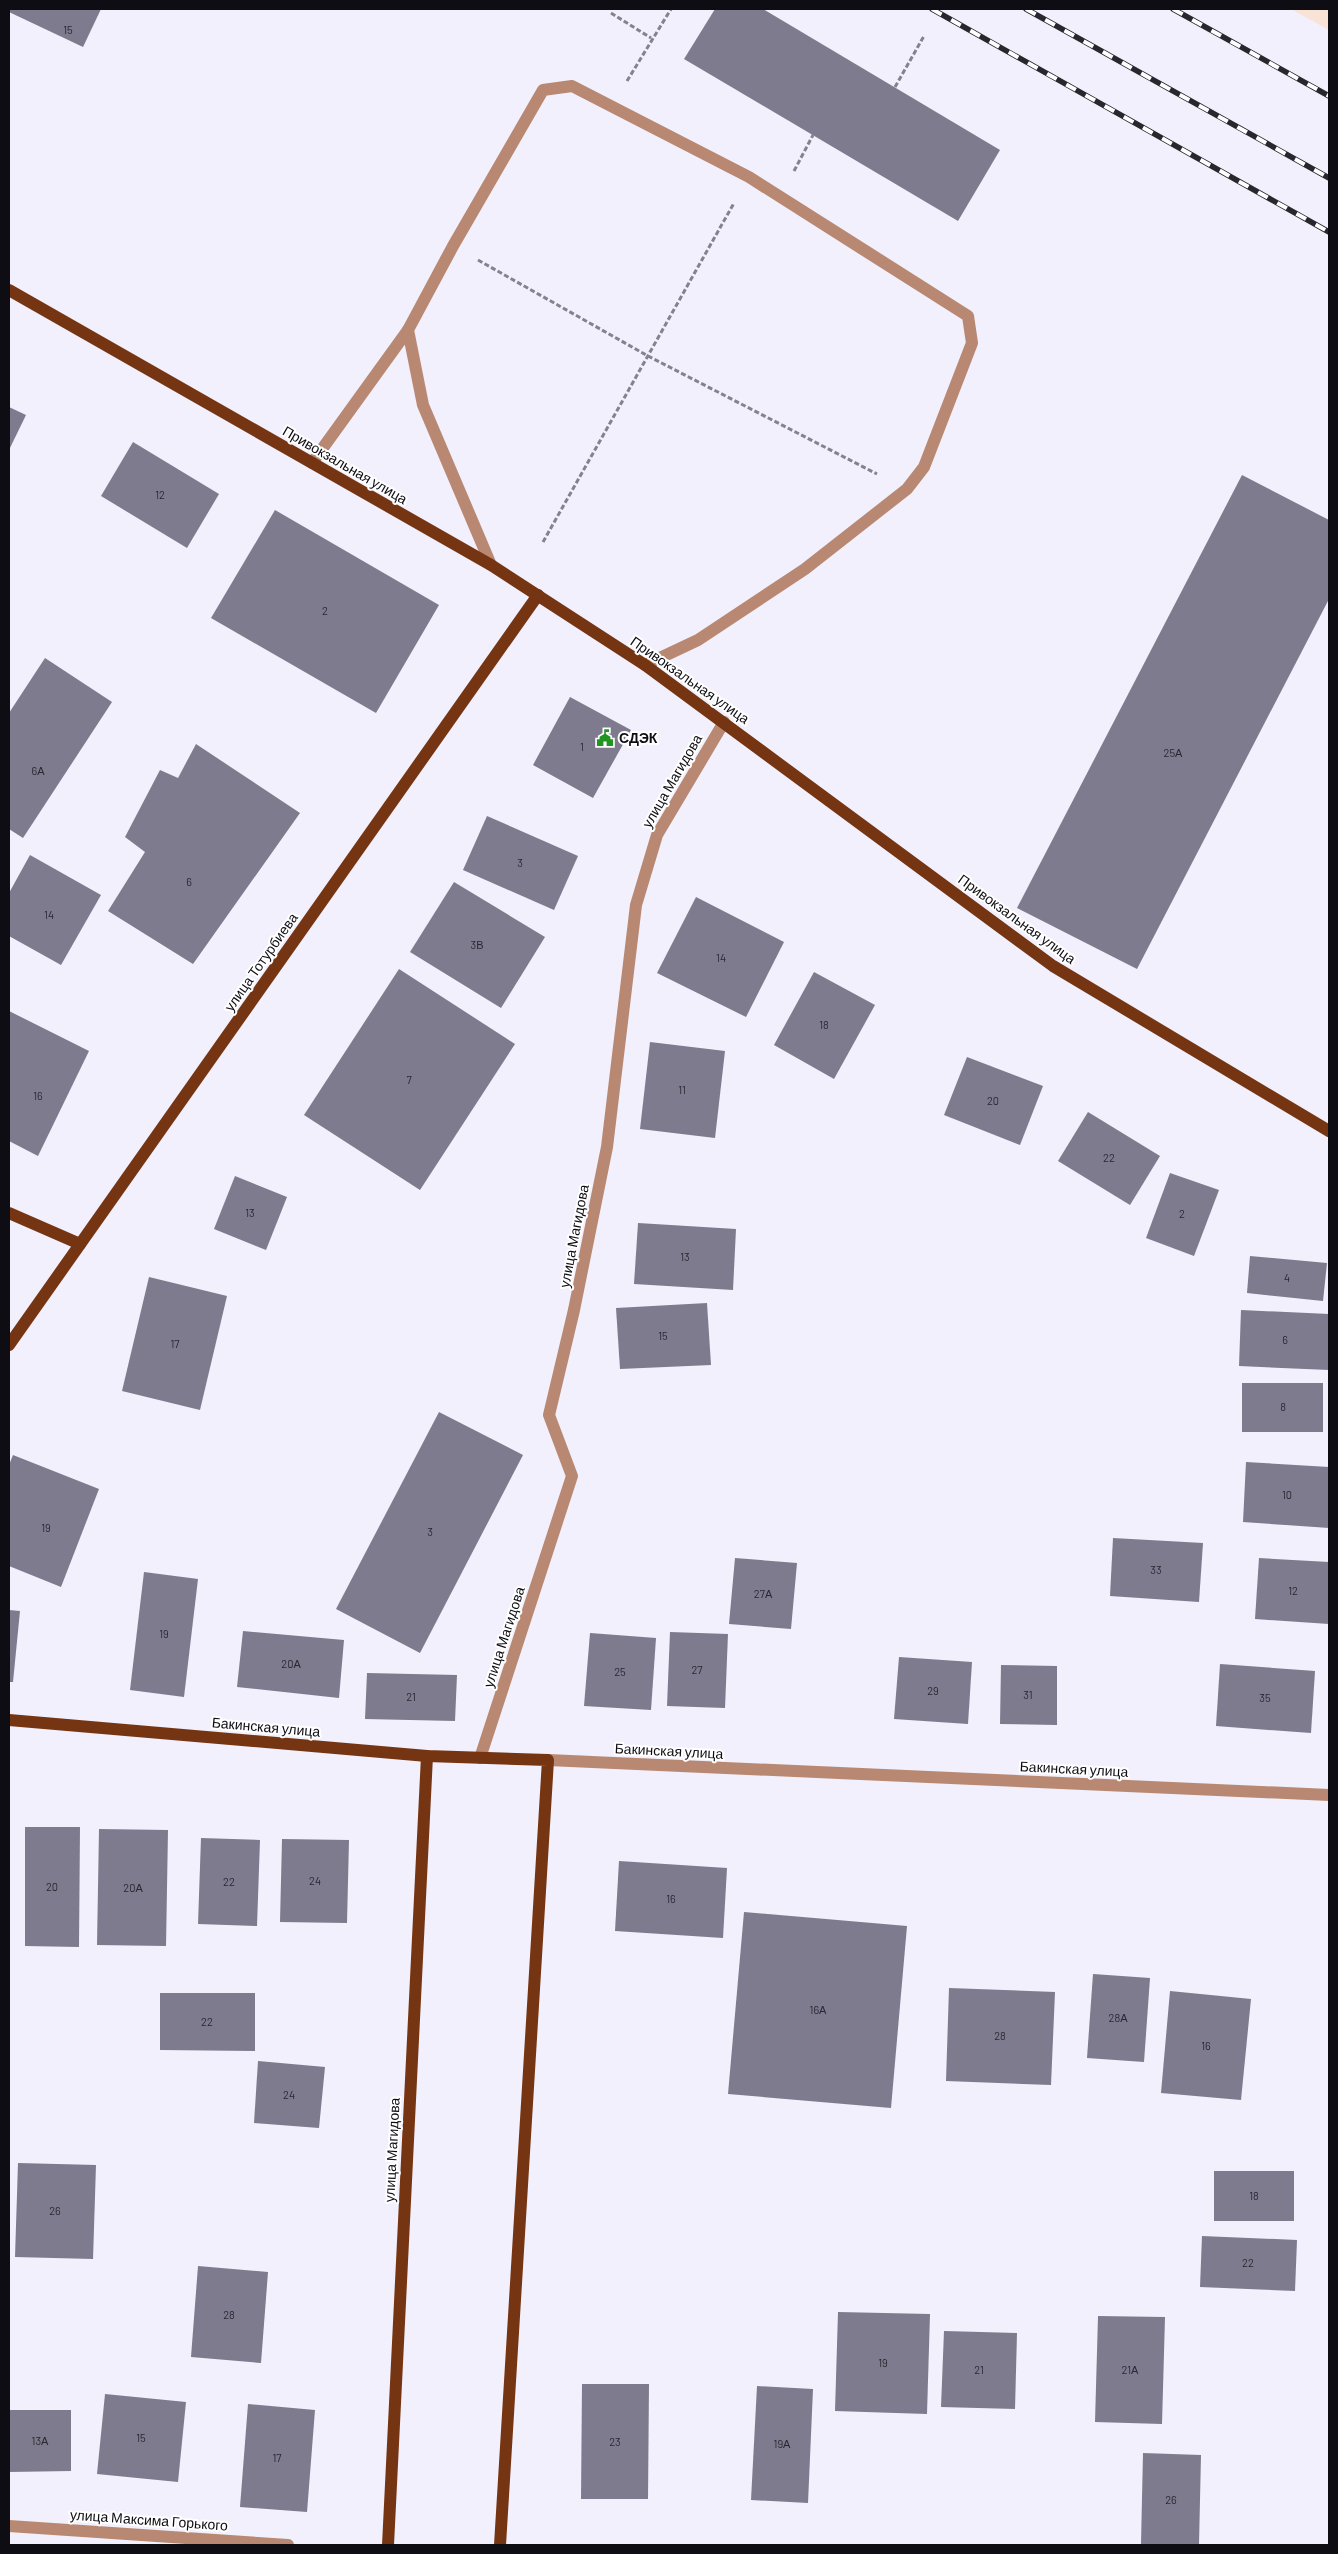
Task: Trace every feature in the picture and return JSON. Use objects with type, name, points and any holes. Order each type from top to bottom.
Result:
[{"type":"main road","name":"Привокзальная улица","points":[[9,290],[491,565],[645,665],[1053,966],[1329,1131]]},
{"type":"main road","name":"улица Тотурбиева","points":[[9,1345],[538,596]]},
{"type":"main road","points":[[9,1213],[80,1244]]},
{"type":"main road","name":"Бакинская улица","points":[[9,1720],[427,1756],[548,1760]]},
{"type":"main road","name":"улица Магидова","points":[[388,2545],[427,1756]]},
{"type":"main road","points":[[500,2545],[548,1760]]},
{"type":"street","points":[[312,463],[408,330],[453,246],[543,90],[572,86],[749,177],[968,316],[972,343],[924,468],[907,489],[796,574],[698,640],[645,665]]},
{"type":"street","points":[[408,330],[423,405],[491,565]]},
{"type":"street","name":"улица Магидова","points":[[480,1758],[572,1476],[549,1415],[574,1310],[607,1147],[636,905],[657,835],[724,722]]},
{"type":"street","name":"Бакинская улица","points":[[548,1760],[1329,1795]]},
{"type":"street","name":"улица Максима Горького","points":[[9,2526],[288,2545]]},
{"type":"path","points":[[613,106],[671,9]]},
{"type":"path","points":[[611,13],[652,38]]},
{"type":"path","points":[[895,87],[924,36]]},
{"type":"path","points":[[780,198],[813,135]]},
{"type":"path","points":[[543,542],[749,177]]},
{"type":"path","points":[[453,246],[648,356],[907,489]]},
{"type":"shaded area","points":[[1291,9],[1329,9],[1329,30]]},
{"type":"building","points":[[9,9],[101,9],[83,47],[9,12]]},
{"type":"building","points":[[715,9],[763,9],[1000,150],[958,221],[684,59]]},
{"type":"building","points":[[9,407],[26,415],[9,450]]},
{"type":"building","points":[[133,442],[219,494],[187,548],[101,496]]},
{"type":"building","points":[[1242,475],[1329,520],[1329,599],[1137,969],[1017,908]]},
{"type":"building","points":[[275,510],[439,605],[376,713],[211,618]]},
{"type":"building","points":[[45,658],[112,702],[23,838],[9,829],[9,713]]},
{"type":"building","points":[[570,697],[631,730],[593,798],[533,765]]},
{"type":"building","points":[[196,744],[300,813],[193,964],[108,911],[145,852],[125,837],[160,770],[178,778]]},
{"type":"building","points":[[487,816],[578,856],[554,910],[463,870]]},
{"type":"building","points":[[30,855],[101,895],[61,965],[9,936],[9,893]]},
{"type":"building","points":[[454,882],[545,937],[501,1008],[410,952]]},
{"type":"building","points":[[696,897],[784,942],[746,1017],[657,973]]},
{"type":"building","points":[[399,969],[515,1044],[420,1190],[304,1115]]},
{"type":"building","points":[[814,972],[875,1005],[834,1079],[774,1045]]},
{"type":"building","points":[[9,1011],[89,1051],[38,1156],[9,1141]]},
{"type":"building","points":[[650,1042],[725,1051],[715,1138],[640,1129]]},
{"type":"building","points":[[967,1057],[1043,1086],[1020,1145],[944,1115]]},
{"type":"building","points":[[1088,1112],[1160,1156],[1130,1205],[1058,1161]]},
{"type":"building","points":[[1170,1173],[1219,1190],[1194,1256],[1146,1238]]},
{"type":"building","points":[[235,1176],[287,1197],[266,1250],[214,1229]]},
{"type":"building","points":[[638,1223],[736,1229],[733,1290],[634,1284]]},
{"type":"building","points":[[1250,1256],[1327,1263],[1323,1301],[1247,1293]]},
{"type":"building","points":[[149,1277],[227,1296],[200,1410],[122,1391]]},
{"type":"building","points":[[707,1303],[711,1365],[620,1369],[616,1308]]},
{"type":"building","points":[[1241,1310],[1329,1314],[1329,1370],[1239,1366]]},
{"type":"building","points":[[1242,1383],[1323,1383],[1323,1432],[1242,1432]]},
{"type":"building","points":[[439,1412],[523,1455],[420,1653],[336,1609]]},
{"type":"building","points":[[13,1455],[99,1489],[61,1587],[9,1566],[9,1465]]},
{"type":"building","points":[[1246,1462],[1329,1467],[1329,1528],[1243,1522]]},
{"type":"building","points":[[1113,1538],[1203,1543],[1199,1602],[1110,1596]]},
{"type":"building","points":[[735,1558],[797,1563],[791,1629],[729,1624]]},
{"type":"building","points":[[1259,1558],[1329,1562],[1329,1624],[1255,1619]]},
{"type":"building","points":[[144,1572],[198,1579],[184,1697],[130,1690]]},
{"type":"building","points":[[9,1610],[20,1611],[13,1682],[9,1682]]},
{"type":"building","points":[[243,1631],[344,1640],[339,1698],[237,1687]]},
{"type":"building","points":[[670,1632],[728,1634],[725,1708],[667,1706]]},
{"type":"building","points":[[590,1633],[656,1638],[651,1710],[584,1706]]},
{"type":"building","points":[[899,1657],[972,1662],[968,1724],[894,1719]]},
{"type":"building","points":[[1220,1664],[1315,1671],[1311,1733],[1216,1726]]},
{"type":"building","points":[[1001,1665],[1057,1666],[1057,1725],[1000,1724]]},
{"type":"building","points":[[367,1673],[457,1675],[455,1721],[365,1719]]},
{"type":"building","points":[[25,1827],[80,1827],[79,1947],[25,1946]]},
{"type":"building","points":[[99,1829],[168,1830],[166,1946],[97,1945]]},
{"type":"building","points":[[201,1838],[260,1840],[257,1926],[198,1924]]},
{"type":"building","points":[[282,1839],[349,1840],[347,1923],[280,1922]]},
{"type":"building","points":[[619,1861],[727,1868],[723,1938],[615,1931]]},
{"type":"building","points":[[744,1912],[907,1926],[891,2108],[728,2094]]},
{"type":"building","points":[[1093,1974],[1150,1978],[1144,2062],[1087,2058]]},
{"type":"building","points":[[949,1988],[1055,1992],[1051,2085],[946,2081]]},
{"type":"building","points":[[1170,1991],[1251,1999],[1241,2100],[1161,2093]]},
{"type":"building","points":[[160,1993],[255,1993],[255,2051],[160,2050]]},
{"type":"building","points":[[258,2061],[325,2067],[319,2128],[254,2123]]},
{"type":"building","points":[[18,2163],[96,2165],[93,2259],[15,2257]]},
{"type":"building","points":[[1214,2171],[1294,2171],[1294,2221],[1214,2221]]},
{"type":"building","points":[[1202,2236],[1297,2240],[1295,2291],[1200,2287]]},
{"type":"building","points":[[198,2266],[268,2272],[261,2363],[191,2357]]},
{"type":"building","points":[[838,2312],[930,2314],[927,2414],[835,2411]]},
{"type":"building","points":[[1098,2316],[1165,2317],[1162,2424],[1095,2422]]},
{"type":"building","points":[[944,2331],[1017,2333],[1015,2409],[941,2407]]},
{"type":"building","points":[[582,2384],[649,2384],[648,2499],[581,2499]]},
{"type":"building","points":[[757,2386],[813,2389],[808,2503],[751,2500]]},
{"type":"building","points":[[105,2394],[186,2402],[178,2482],[97,2474]]},
{"type":"building","points":[[248,2404],[315,2410],[307,2512],[240,2507]]},
{"type":"building","points":[[9,2410],[71,2410],[71,2471],[9,2472]]},
{"type":"building","points":[[1143,2453],[1201,2455],[1199,2545],[1141,2544]]},
{"type":"railway","points":[[932,9],[1329,232]]},
{"type":"railway","points":[[1026,9],[1329,178]]},
{"type":"railway","points":[[1173,9],[1329,96]]},
{"type":"place","name":"СДЭК","points":[[605,738]]}]
